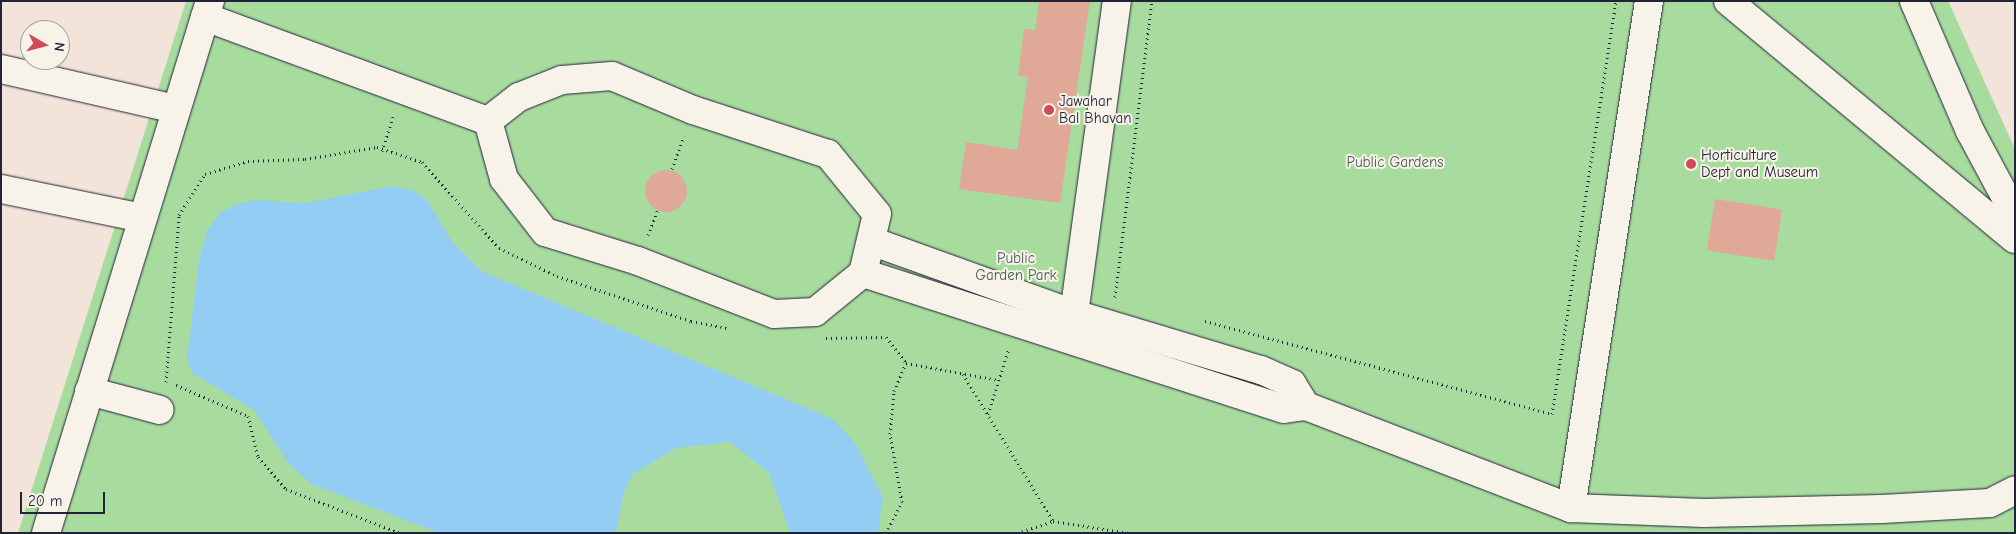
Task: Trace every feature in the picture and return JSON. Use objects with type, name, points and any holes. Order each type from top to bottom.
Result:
[{"type":"lane","points":[[1074,314],[1117,1]]},
{"type":"lane","points":[[1571,508],[1649,1]]},
{"type":"lane","points":[[1728,1],[2015,239]]},
{"type":"lane","points":[[1914,1],[1970,131],[2015,215]]},
{"type":"lane","points":[[46,533],[207,9],[402,90],[488,121]]},
{"type":"lane","points":[[1,69],[175,109]]},
{"type":"lane","points":[[612,76],[693,110],[828,154],[877,214],[874,242],[863,273],[815,312],[774,314],[638,262],[545,232],[504,179],[488,121],[519,97],[562,80],[612,76]]},
{"type":"lane","points":[[1,190],[142,218]]},
{"type":"lane","points":[[874,242],[1074,314],[1262,370],[1292,384],[1306,406]]},
{"type":"lane","points":[[863,273],[1284,409],[1306,406],[1571,508],[1704,513],[1882,509],[1990,503],[2015,490]]},
{"type":"lane","points":[[89,391],[160,410]]},
{"type":"path","points":[[1124,300],[1114,297],[1152,1]]},
{"type":"path","points":[[1201,320],[1552,414],[1616,1]]},
{"type":"path","points":[[382,151],[402,90]]},
{"type":"path","points":[[672,168],[693,110]]},
{"type":"path","points":[[400,533],[286,489],[258,457],[248,416],[197,391],[166,382],[179,215],[205,174],[248,161],[304,159],[377,147],[382,151],[422,162],[498,248],[566,279],[691,321],[736,330]]},
{"type":"path","points":[[987,415],[1018,322]]},
{"type":"path","points":[[820,338],[886,338],[906,364],[999,380]]},
{"type":"path","points":[[886,533],[902,502],[890,434],[894,392],[906,364]]},
{"type":"path","points":[[963,374],[1053,521]]},
{"type":"path","points":[[1017,533],[1053,521],[1127,532]]},
{"type":"green space","name":"Public Garden Park","points":[[186,1],[1948,1],[2015,149],[2015,533],[18,533]]},
{"type":"water","points":[[392,186],[412,190],[426,199],[452,241],[481,271],[833,419],[855,443],[883,497],[878,533],[790,533],[769,473],[730,442],[676,448],[633,474],[624,492],[616,533],[439,533],[311,484],[288,463],[254,410],[192,373],[187,359],[199,260],[207,231],[220,213],[237,204],[255,200],[305,203]]},
{"type":"building","name":"Jawahar Bal Bhavan","points":[[1039,1],[1090,1],[1060,203],[959,189],[966,142],[1017,150],[1028,77],[1018,76],[1024,29],[1035,30]]},
{"type":"building","points":[[666,170],[681,176],[687,191],[681,206],[666,212],[651,206],[645,191],[651,176]]},
{"type":"building","points":[[1715,199],[1782,210],[1774,261],[1707,250]]},
{"type":"place","name":"Jawahar Bal Bhavan","points":[[1049,110]]},
{"type":"place","name":"Horticulture Dept and Museum","points":[[1691,164]]},
{"type":"park label","name":"Public Gardens","points":[[1395,163]]}]
